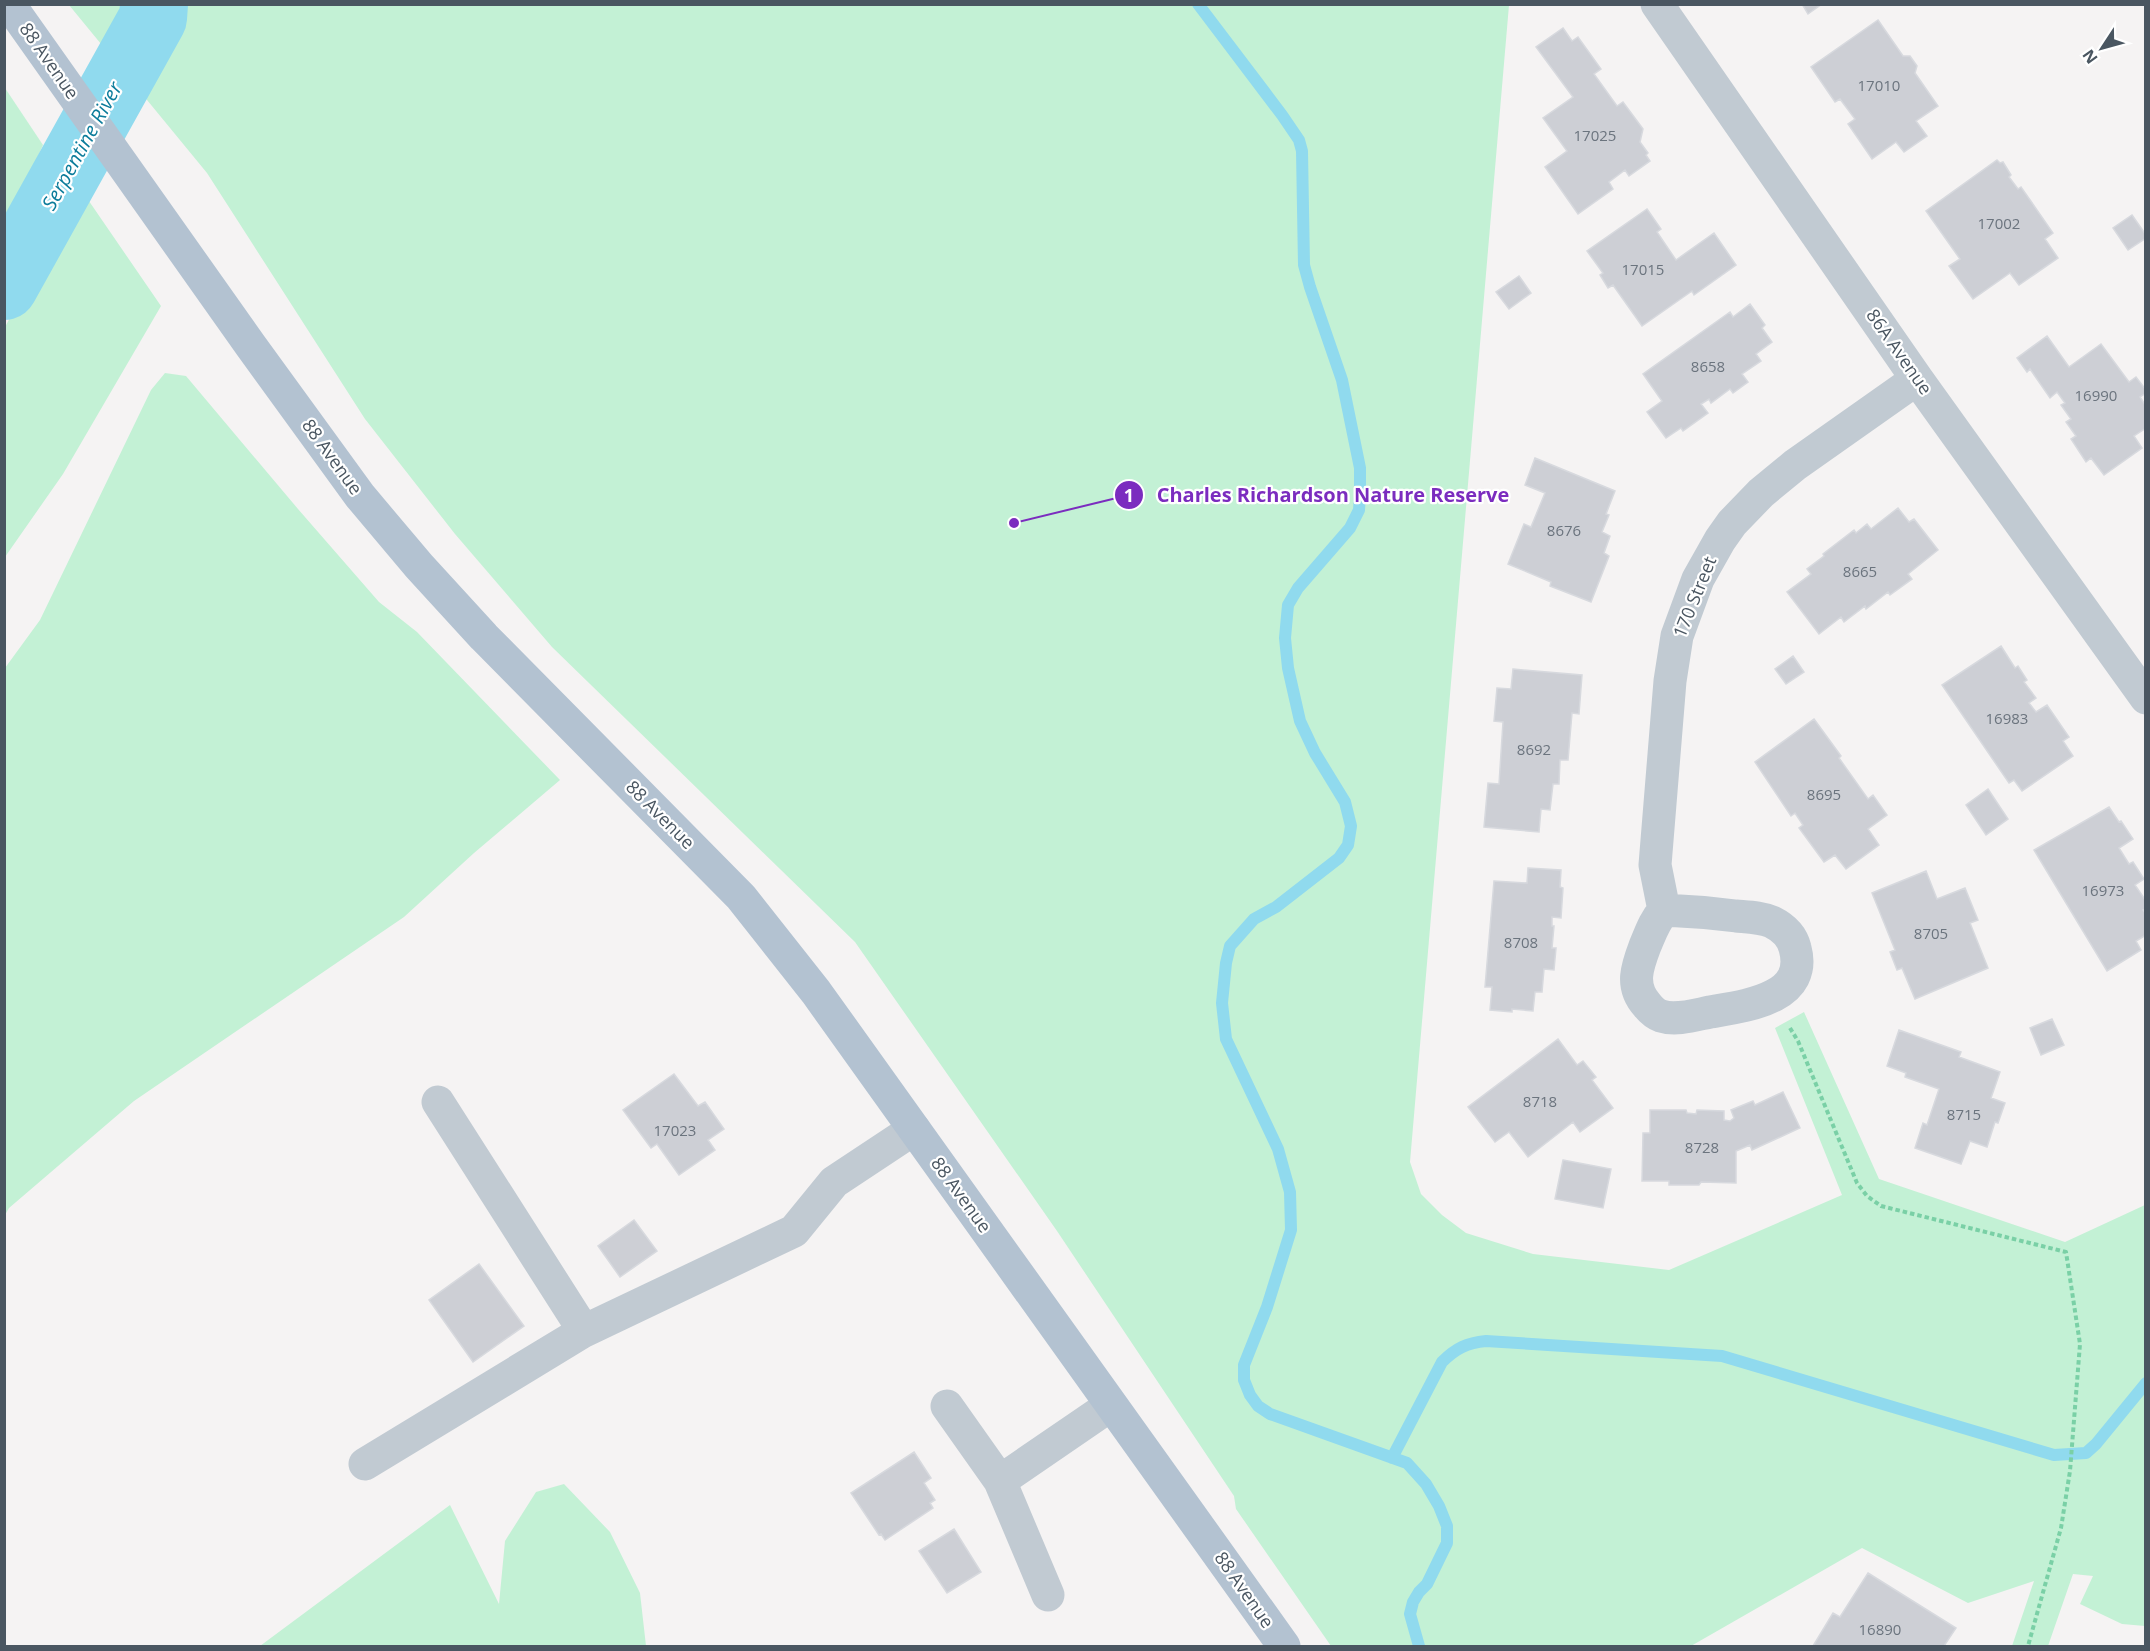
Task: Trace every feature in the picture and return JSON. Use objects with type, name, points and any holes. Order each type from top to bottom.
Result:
[{"type":"main road","name":"88 Avenue","points":[[9,4],[360,496],[419,566],[484,637],[741,897],[816,992],[1284,1647]]},
{"type":"street","name":"86A Avenue","points":[[1657,4],[1917,378],[2145,698]]},
{"type":"street","name":"170 Street","points":[[1664,910],[1655,865],[1671,669],[1679,630],[1698,579],[1732,523],[1761,493],[1795,465],[1917,378]]},
{"type":"street","points":[[1664,910],[1760,918],[1770,921],[1787,932],[1793,942],[1797,967],[1784,990],[1771,998],[1683,1017],[1661,1016],[1654,1012],[1641,998],[1635,975],[1651,927],[1664,910]]},
{"type":"street","points":[[438,1102],[584,1331]]},
{"type":"street","points":[[365,1464],[584,1331],[794,1231],[834,1182],[914,1129]]},
{"type":"street","points":[[1000,1481],[1111,1405]]},
{"type":"street","points":[[947,1407],[1000,1481],[1048,1595]]},
{"type":"path","points":[[1771,998],[1798,1041],[1857,1183],[1867,1196],[1881,1206],[2066,1252],[2080,1344],[2070,1471],[2061,1528],[2028,1647]]},
{"type":"green space","points":[[69,5],[1509,5],[1410,1162],[1421,1194],[1442,1215],[1466,1233],[1533,1254],[1669,1270],[1842,1195],[1775,1028],[1804,1012],[1879,1179],[2065,1242],[2145,1205],[2145,1626],[2122,1624],[2080,1604],[2093,1576],[2073,1574],[2048,1646],[2012,1646],[2034,1581],[1968,1603],[1862,1548],[1691,1646],[1331,1646],[1236,1509],[1234,1496],[1057,1231],[855,942],[552,647],[455,534],[365,419],[207,173]]},
{"type":"green space","points":[[5,88],[43,145],[5,229]]},
{"type":"green space","points":[[80,188],[161,306],[63,474],[5,557],[5,327]]},
{"type":"green space","points":[[165,373],[186,376],[379,602],[417,632],[560,780],[474,853],[404,917],[134,1101],[9,1208],[5,1215],[5,668],[40,620],[151,390]]},
{"type":"green space","points":[[564,1484],[610,1532],[640,1593],[646,1646],[260,1646],[450,1505],[499,1604],[505,1541],[536,1492]]},
{"type":"building","points":[[1802,4],[1822,4],[1808,14]]},
{"type":"building","points":[[1878,20],[1903,56],[1910,56],[1917,66],[1915,73],[1938,106],[1916,121],[1927,136],[1904,152],[1896,142],[1872,159],[1848,124],[1855,119],[1840,99],[1835,102],[1811,67]]},
{"type":"building","points":[[1563,28],[1572,41],[1578,37],[1601,69],[1594,74],[1617,106],[1623,102],[1643,129],[1640,142],[1648,153],[1646,155],[1650,161],[1629,176],[1625,170],[1609,182],[1613,189],[1578,214],[1545,167],[1567,151],[1543,118],[1573,97],[1536,47]]},
{"type":"building","points":[[1997,160],[2000,163],[2003,162],[2011,175],[2009,177],[2018,189],[2021,187],[2053,233],[2045,239],[2058,258],[2019,285],[2010,273],[1973,299],[1949,266],[1960,259],[1926,211]]},
{"type":"building","points":[[1647,209],[1661,229],[1657,232],[1676,260],[1714,233],[1736,265],[1694,295],[1692,291],[1642,326],[1613,285],[1608,288],[1600,275],[1603,273],[1587,251]]},
{"type":"building","points":[[2132,215],[2146,238],[2128,250],[2113,228]]},
{"type":"building","points":[[1519,276],[1531,293],[1509,309],[1496,292]]},
{"type":"building","points":[[1750,304],[1765,325],[1762,328],[1772,342],[1756,354],[1761,361],[1742,374],[1748,382],[1733,393],[1730,389],[1711,403],[1709,399],[1701,404],[1708,413],[1683,431],[1681,428],[1666,438],[1647,412],[1662,401],[1643,374],[1730,312],[1733,317]]},
{"type":"building","points":[[2047,336],[2069,367],[2101,344],[2129,382],[2136,377],[2146,390],[2146,393],[2140,397],[2146,406],[2146,428],[2134,436],[2142,448],[2104,475],[2091,458],[2086,462],[2071,439],[2076,436],[2066,422],[2071,419],[2061,405],[2065,403],[2057,392],[2050,398],[2030,369],[2027,372],[2017,358]]},
{"type":"building","points":[[1535,458],[1615,491],[1602,532],[1610,536],[1604,553],[1609,556],[1591,602],[1550,586],[1551,582],[1508,564],[1524,524],[1531,527],[1545,493],[1525,485]]},
{"type":"building","points":[[1898,508],[1909,522],[1914,519],[1938,550],[1908,574],[1912,579],[1890,595],[1888,592],[1844,622],[1841,617],[1819,634],[1787,592],[1811,574],[1807,569],[1824,556],[1823,554],[1854,530],[1856,533],[1867,524],[1871,529]]},
{"type":"building","points":[[2001,646],[2015,668],[2018,666],[2027,680],[2024,682],[2036,698],[2029,703],[2036,712],[2047,705],[2069,737],[2063,741],[2073,756],[2022,791],[2014,780],[2009,783],[1942,685]]},
{"type":"building","points":[[1793,656],[1804,672],[1786,684],[1775,669]]},
{"type":"building","points":[[1513,669],[1582,675],[1579,714],[1572,713],[1568,760],[1560,760],[1559,784],[1553,784],[1550,810],[1541,809],[1539,832],[1484,827],[1488,783],[1499,784],[1503,722],[1494,721],[1497,688],[1511,689]]},
{"type":"building","points":[[1814,719],[1868,799],[1873,795],[1887,815],[1868,829],[1879,845],[1846,869],[1835,855],[1824,862],[1799,828],[1803,825],[1795,813],[1791,816],[1755,762]]},
{"type":"building","points":[[1988,789],[2008,819],[1986,835],[1966,805]]},
{"type":"building","points":[[2109,807],[2133,839],[2119,848],[2129,864],[2133,862],[2144,879],[2135,885],[2146,901],[2146,909],[2143,910],[2146,914],[2146,935],[2136,941],[2141,950],[2107,971],[2034,850]]},
{"type":"building","points":[[1528,868],[1561,870],[1560,887],[1563,888],[1561,918],[1552,917],[1552,926],[1554,926],[1552,948],[1556,948],[1554,970],[1544,969],[1542,992],[1535,992],[1533,1011],[1490,1010],[1492,987],[1485,987],[1494,881],[1527,883]]},
{"type":"building","points":[[1926,871],[1937,899],[1965,888],[1978,920],[1970,923],[1988,968],[1915,999],[1902,968],[1897,970],[1890,952],[1895,950],[1872,893]]},
{"type":"building","points":[[2052,1019],[2064,1045],[2041,1055],[2030,1028]]},
{"type":"building","points":[[1899,1030],[1961,1052],[1959,1057],[2000,1072],[1991,1098],[2005,1103],[1998,1123],[1995,1122],[1987,1147],[1970,1141],[1961,1164],[1915,1148],[1923,1123],[1927,1125],[1939,1089],[1905,1077],[1906,1073],[1887,1066]]},
{"type":"building","points":[[1558,1039],[1577,1065],[1583,1061],[1596,1077],[1592,1080],[1613,1108],[1580,1132],[1573,1122],[1528,1157],[1509,1132],[1495,1142],[1468,1107]]},
{"type":"building","points":[[674,1074],[698,1106],[705,1102],[724,1129],[708,1140],[715,1150],[679,1175],[657,1144],[651,1148],[623,1110]]},
{"type":"building","points":[[1783,1092],[1800,1128],[1752,1150],[1750,1145],[1736,1151],[1736,1183],[1701,1182],[1699,1185],[1669,1185],[1669,1181],[1642,1181],[1643,1133],[1650,1133],[1650,1110],[1686,1110],[1687,1113],[1696,1114],[1697,1110],[1724,1111],[1724,1120],[1730,1121],[1734,1118],[1731,1110],[1753,1101],[1755,1105]]},
{"type":"building","points":[[1563,1160],[1611,1169],[1603,1208],[1555,1199]]},
{"type":"building","points":[[634,1220],[657,1251],[620,1277],[598,1246]]},
{"type":"building","points":[[479,1264],[524,1326],[473,1362],[429,1300]]},
{"type":"building","points":[[914,1452],[931,1478],[924,1483],[935,1500],[930,1503],[933,1508],[885,1540],[881,1534],[879,1535],[851,1493]]},
{"type":"building","points":[[954,1529],[981,1572],[947,1593],[919,1551]]},
{"type":"building","points":[[1868,1573],[1956,1628],[1944,1646],[1813,1646],[1833,1613],[1840,1617]]},
{"type":"waterway","name":"Serpentine River","points":[[4,286],[153,18],[154,4]]},
{"type":"waterway","points":[[1198,4],[1299,140],[1302,151],[1304,265],[1342,380],[1360,468],[1359,510],[1350,528],[1298,588],[1288,605],[1285,638],[1288,668],[1300,721],[1315,753],[1345,802],[1351,826],[1348,845],[1339,858],[1276,907],[1254,919],[1230,946],[1226,963],[1222,1003],[1226,1039],[1278,1149],[1290,1192],[1291,1230],[1267,1307],[1244,1365],[1244,1380],[1250,1395],[1258,1406],[1270,1414],[1407,1463],[1426,1484],[1447,1526],[1447,1543],[1427,1584],[1413,1602],[1410,1614],[1419,1646]]},
{"type":"waterway","points":[[1392,1458],[1442,1362],[1462,1347],[1486,1341],[1722,1356],[2054,1455],[2086,1453],[2146,1383]]},
{"type":"place","name":"Charles Richardson Nature Reserve","points":[[1014,523]]}]
